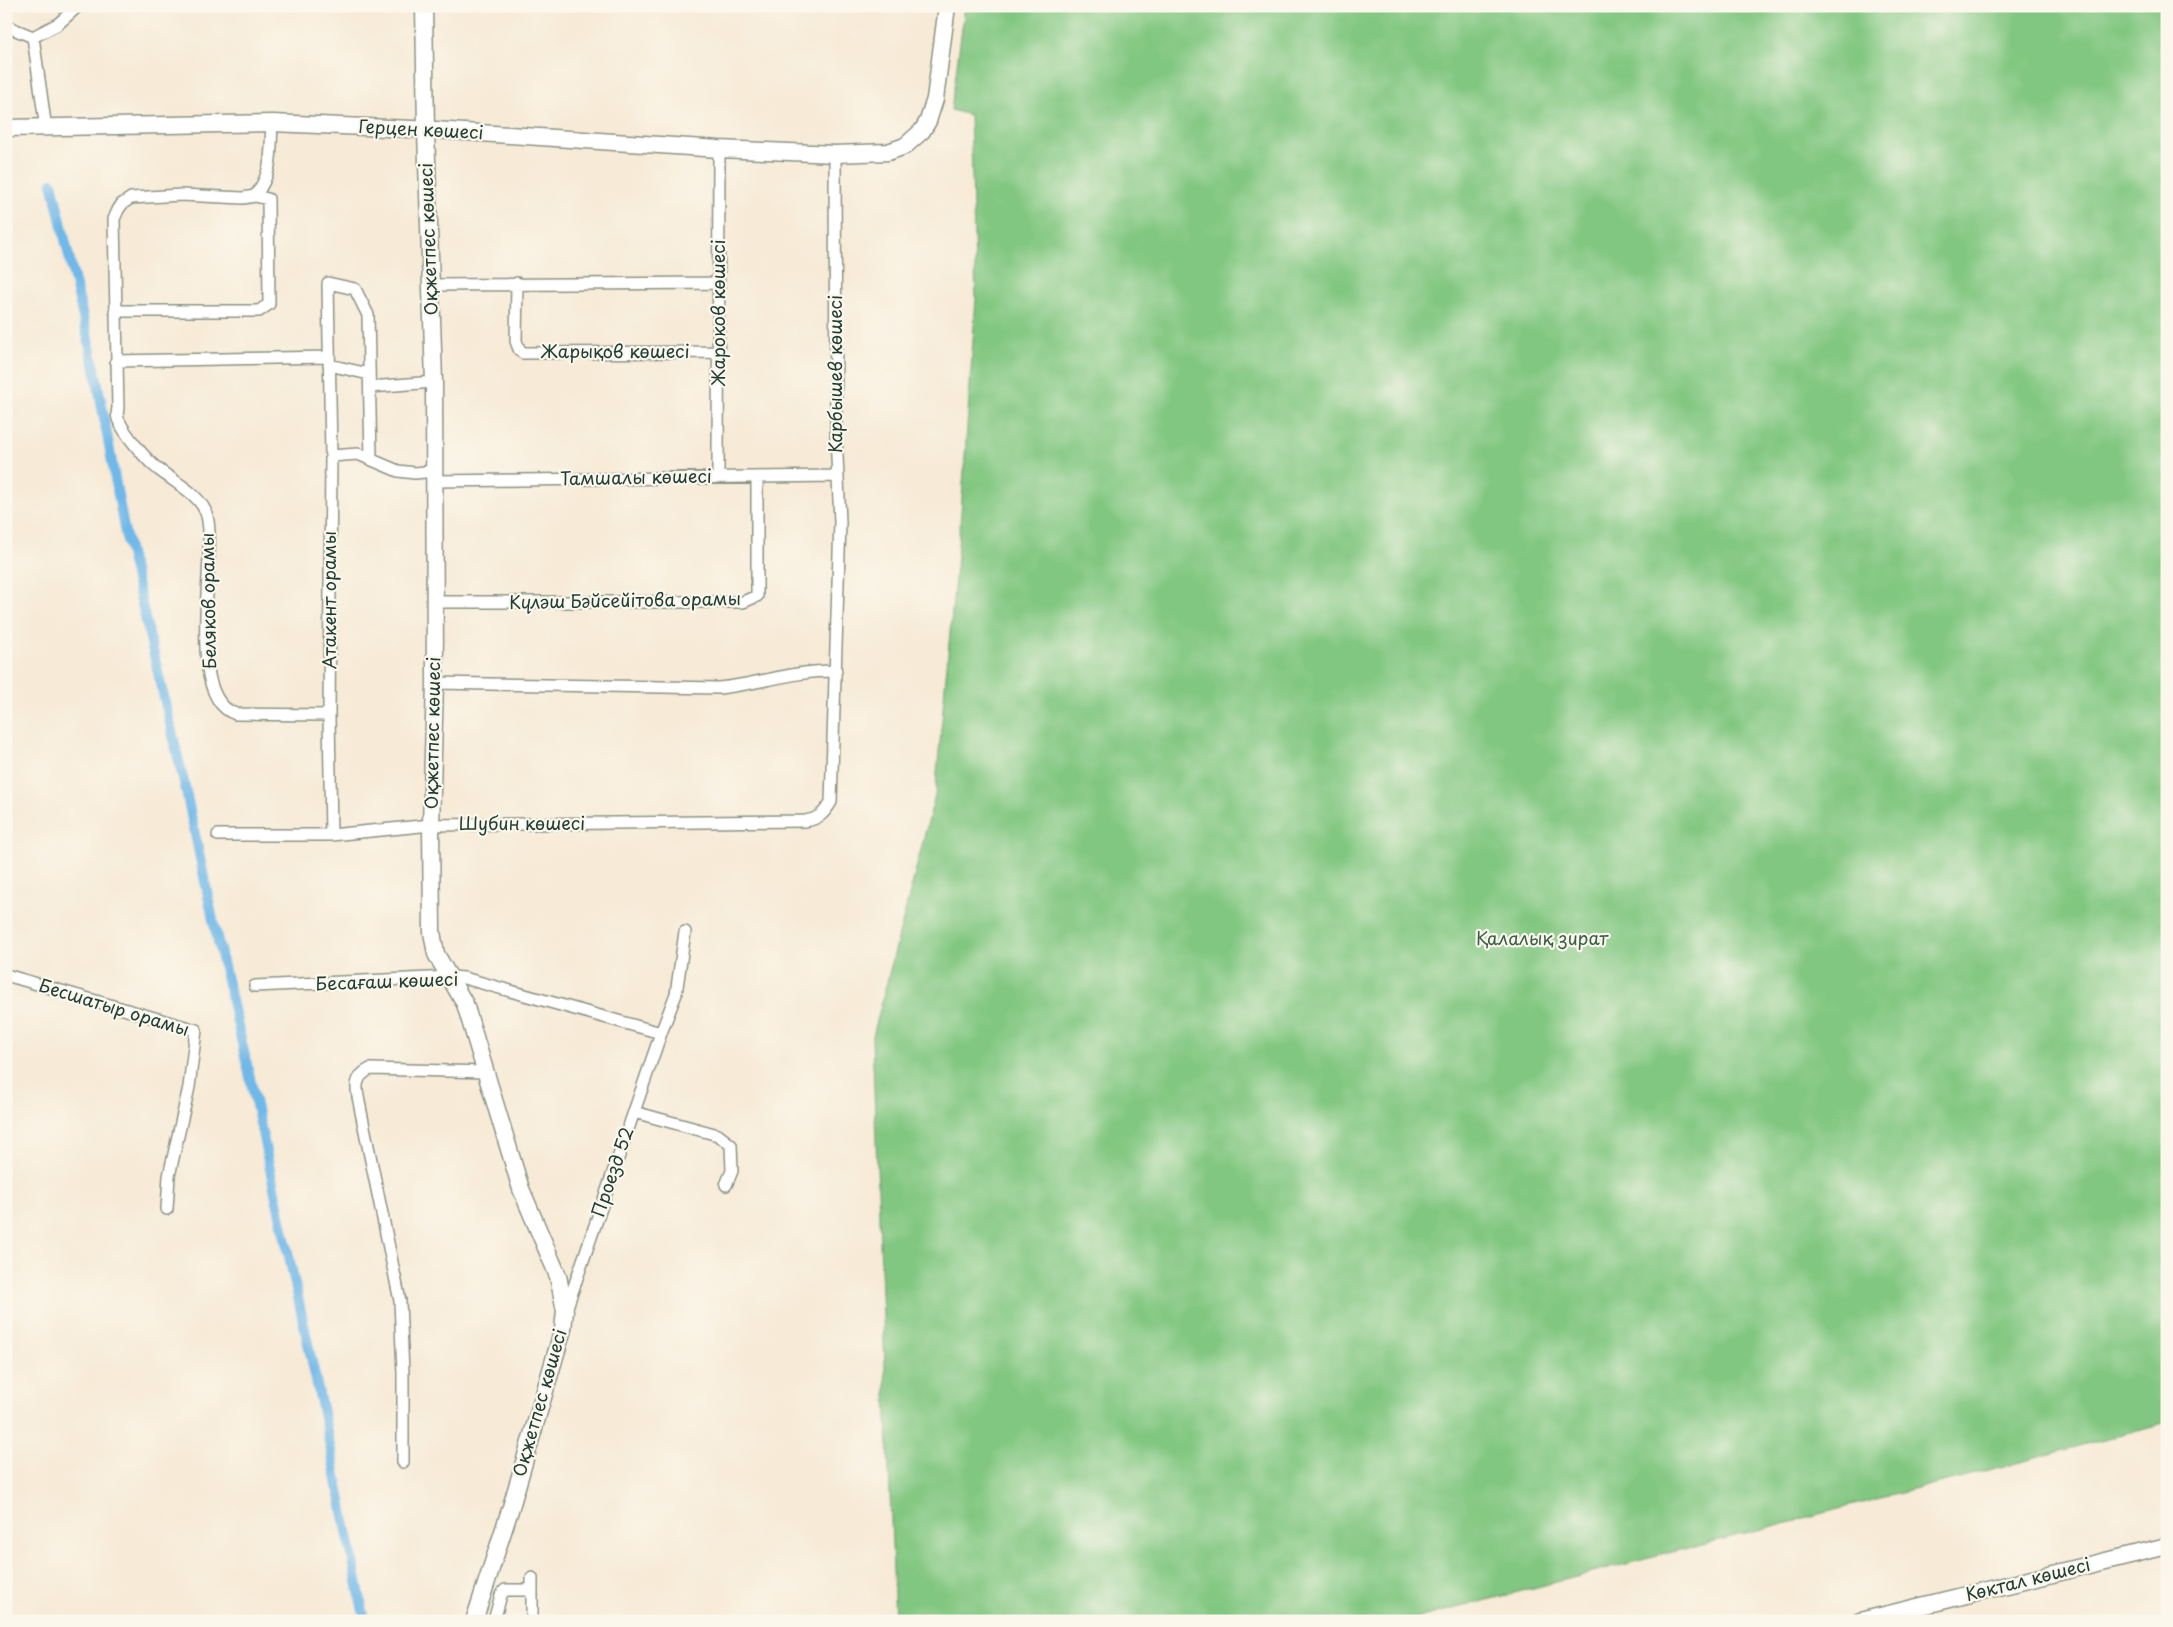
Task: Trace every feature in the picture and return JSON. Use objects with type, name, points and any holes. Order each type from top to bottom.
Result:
[{"type":"street","points":[[6,26],[33,37],[58,24],[78,6]]},
{"type":"street","name":"Оқжетпес көшесі","points":[[424,6],[434,382],[435,683],[430,904],[434,944],[436,954],[466,1004],[521,1189],[558,1276],[565,1311],[563,1328],[511,1507],[474,1621]]},
{"type":"street","points":[[835,154],[888,152],[905,146],[922,131],[928,122],[935,99],[947,6]]},
{"type":"street","points":[[33,37],[46,129]]},
{"type":"street","points":[[115,311],[259,311],[269,304],[268,199],[255,196],[265,183],[270,168],[272,123]]},
{"type":"street","name":"Герцен көшесі","points":[[6,128],[46,129],[272,123],[835,154]]},
{"type":"street","name":"Жароков көшесі","points":[[718,476],[719,149]]},
{"type":"street","name":"Карбышев көшесі","points":[[824,814],[832,802],[840,522],[836,434],[835,154]]},
{"type":"street","name":"Беляков орамы","points":[[255,196],[243,198],[162,196],[127,199],[122,204],[114,219],[117,417],[125,431],[156,468],[202,505],[207,516],[210,563],[205,631],[206,655],[209,678],[215,695],[223,707],[229,712],[236,714],[329,714]]},
{"type":"street","name":"Атакент орамы","points":[[331,835],[329,714],[331,456],[328,283],[355,289],[361,298],[368,315],[369,374]]},
{"type":"street","name":"Жарықов көшесі","points":[[517,283],[516,341],[523,353],[719,352]]},
{"type":"street","points":[[431,285],[718,283]]},
{"type":"street","points":[[116,361],[329,361],[369,374],[371,458]]},
{"type":"street","points":[[370,387],[434,382]]},
{"type":"street","name":"Тамшалы көшесі","points":[[331,456],[358,454],[398,471],[434,476],[838,476]]},
{"type":"street","name":"Күләш Бәйсейітова орамы","points":[[434,602],[743,602],[750,600],[756,596],[758,477]]},
{"type":"street","points":[[435,683],[719,688],[750,685],[792,674],[814,671],[836,672]]},
{"type":"street","name":"Шубин көшесі","points":[[218,835],[331,835],[431,825],[805,822],[816,819],[824,814]]},
{"type":"street","name":"Проезд 52","points":[[565,1311],[676,994],[685,932]]},
{"type":"street","name":"Бесшатыр орамы","points":[[6,975],[196,1030],[189,1087],[169,1176],[167,1209]]},
{"type":"street","name":"Бесағаш көшесі","points":[[255,986],[464,978],[661,1033]]},
{"type":"street","points":[[403,1462],[403,1373],[400,1301],[361,1112],[357,1081],[360,1074],[370,1069],[486,1072]]},
{"type":"street","points":[[634,1112],[718,1135],[731,1145],[732,1171],[726,1185]]},
{"type":"street","name":"Көктал көшесі","points":[[1860,1621],[2167,1546]]},
{"type":"street","points":[[532,1578],[532,1621]]},
{"type":"street","points":[[494,1621],[501,1595],[505,1590],[532,1590]]},
{"type":"green space","name":"Қалалық зират","points":[[965,6],[2167,6],[2167,1422],[2032,1459],[1406,1621],[895,1621],[872,1040],[935,795],[961,513],[976,298],[970,115],[951,110]]},
{"type":"waterway","points":[[52,183],[95,369],[124,528],[186,791],[326,1426],[365,1621]]}]
